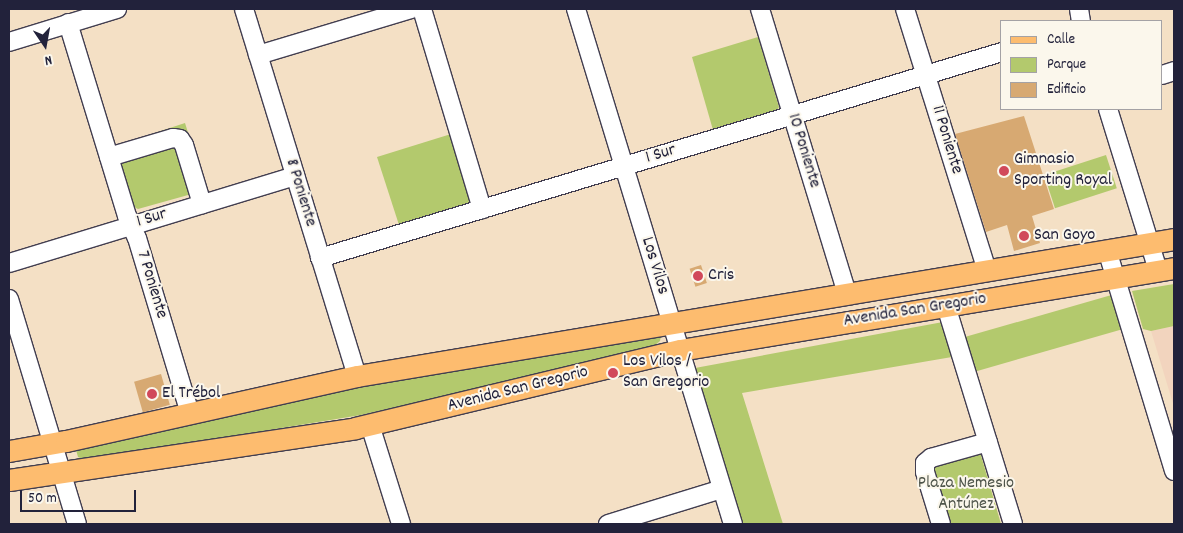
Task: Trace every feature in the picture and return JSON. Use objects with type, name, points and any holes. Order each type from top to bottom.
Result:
[{"type":"main road","name":"Avenida San Gregorio","points":[[9,451],[53,444],[357,376],[1174,239]]},
{"type":"main road","name":"Avenida San Gregorio","points":[[9,480],[370,424],[680,350],[1166,270]]},
{"type":"street","points":[[9,42],[117,9]]},
{"type":"street","name":"8 Poniente","points":[[244,9],[357,376]]},
{"type":"street","points":[[258,55],[411,9]]},
{"type":"street","points":[[422,9],[482,209]]},
{"type":"street","name":"Los Vilos","points":[[576,9],[733,524]]},
{"type":"street","name":"10 Poniente","points":[[760,9],[847,294]]},
{"type":"street","name":"11 Poniente","points":[[905,9],[987,271]]},
{"type":"street","name":"7 Poniente","points":[[68,24],[190,414]]},
{"type":"street","name":"1 Sur","points":[[320,258],[1000,53]]},
{"type":"street","points":[[1108,110],[1149,243],[1166,270]]},
{"type":"street","points":[[109,157],[172,138],[180,139],[184,145],[202,204]]},
{"type":"street","name":"1 Sur","points":[[9,263],[295,176]]},
{"type":"street","points":[[1107,250],[1174,471]]},
{"type":"street","points":[[9,299],[77,524]]},
{"type":"street","points":[[946,306],[1013,524]]},
{"type":"street","points":[[370,424],[401,524]]},
{"type":"street","points":[[941,524],[925,472],[925,463],[931,458],[988,442]]},
{"type":"street","points":[[608,524],[722,489]]},
{"type":"shaded area","points":[[1174,326],[1174,407],[1151,331]]},
{"type":"green space","points":[[758,37],[779,107],[776,112],[713,130],[692,57]]},
{"type":"green space","points":[[185,123],[206,190],[138,209],[134,207],[115,146]]},
{"type":"green space","points":[[451,134],[471,197],[468,203],[399,225],[377,157]]},
{"type":"green space","points":[[1106,155],[1117,188],[1055,208],[1044,175]]},
{"type":"green space","points":[[1174,284],[1174,326],[1151,331],[1143,329],[1132,291]]},
{"type":"green space","points":[[1115,294],[1125,329],[972,372],[962,338]]},
{"type":"green space","points":[[943,322],[952,357],[742,393],[783,524],[743,524],[695,368]]},
{"type":"green space","points":[[661,336],[660,341],[654,346],[630,353],[361,415],[85,460],[78,457],[76,450],[364,382]]},
{"type":"green space","name":"Plaza Nemesio Antúnez","points":[[980,452],[1001,524],[948,524],[931,466]]},
{"type":"building","name":"Gimnasio Sporting Royal","points":[[1024,116],[1054,209],[1032,216],[1040,243],[1014,251],[1007,225],[986,232],[955,134]]},
{"type":"building","name":"Cris","points":[[701,265],[707,283],[695,287],[690,269]]},
{"type":"building","name":"El Trébol","points":[[161,374],[170,405],[143,412],[134,382]]},
{"type":"place","name":"Gimnasio Sporting Royal","points":[[1004,171]]},
{"type":"place","name":"San Goyo","points":[[1024,236]]},
{"type":"place","name":"Cris","points":[[698,276]]},
{"type":"place","name":"Los Vilos / San Gregorio","points":[[613,373]]},
{"type":"place","name":"El Trébol","points":[[152,394]]}]
